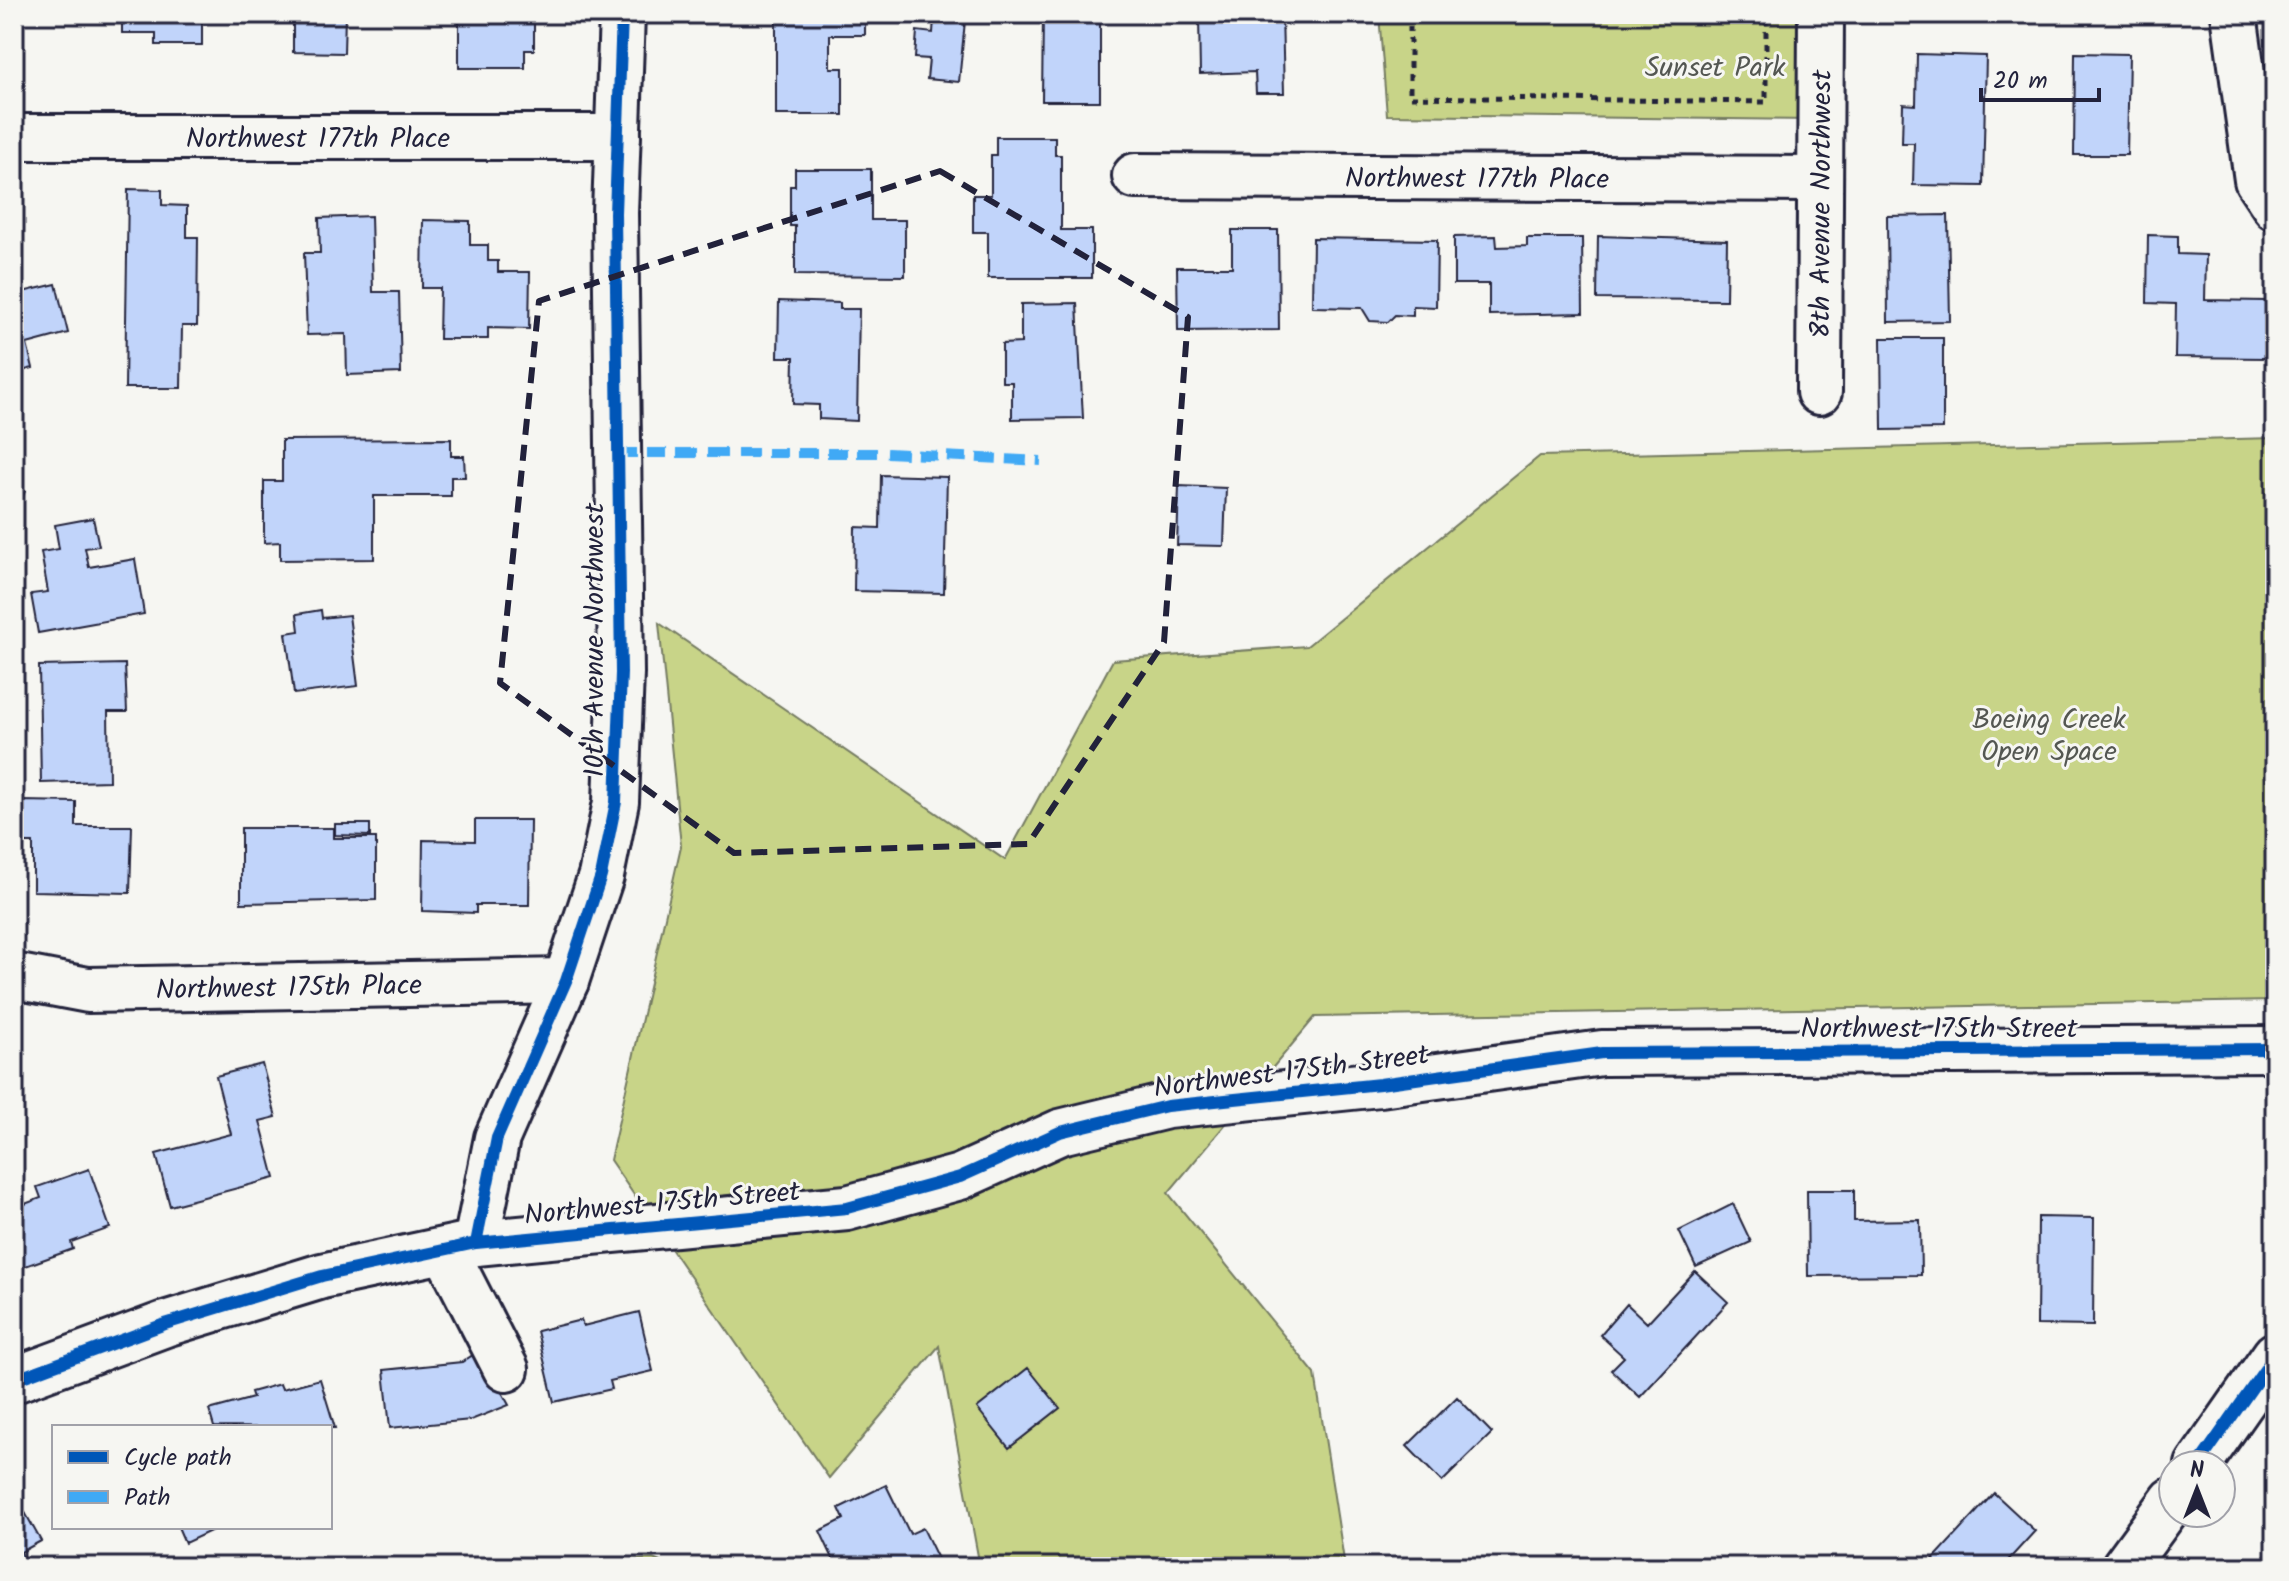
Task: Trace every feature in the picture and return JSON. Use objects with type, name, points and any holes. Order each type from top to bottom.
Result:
[{"type":"street","name":"10th Avenue Northwest","points":[[461,1246],[497,1138],[566,981],[601,876],[616,802],[621,673],[615,228],[622,14]]},
{"type":"street","name":"8th Avenue Northwest","points":[[1819,392],[1821,14]]},
{"type":"street","points":[[2234,14],[2257,180],[2275,207]]},
{"type":"street","name":"Northwest 177th Place","points":[[16,137],[618,137]]},
{"type":"street","name":"Northwest 177th Place","points":[[1135,176],[1820,179]]},
{"type":"street","name":"Northwest 175th Place","points":[[14,976],[88,990],[566,981]]},
{"type":"street","name":"Northwest 175th Street","points":[[14,1380],[165,1324],[322,1276],[461,1246],[847,1208],[960,1177],[1060,1132],[1167,1106],[1380,1084],[1602,1053],[2275,1049]]},
{"type":"street","points":[[461,1246],[506,1369]]},
{"type":"street","points":[[2209,1449],[2275,1355]]},
{"type":"street","points":[[2124,1567],[2157,1522]]},
{"type":"path","points":[[1410,14],[1410,97],[1766,102],[1766,14]]},
{"type":"highlighted area","points":[[940,171],[1188,317],[1164,642],[1028,844],[734,853],[500,683],[539,301]]},
{"type":"green space","name":"Sunset Park","points":[[1379,14],[1812,14],[1811,120],[1387,115]]},
{"type":"green space","name":"Boeing Creek Open Space","points":[[2275,438],[2275,1001],[1315,1017],[1168,1193],[1315,1374],[1345,1567],[980,1567],[939,1346],[829,1478],[610,1160],[681,846],[659,623],[1005,860],[1113,660],[1307,646],[1540,456]]},
{"type":"green space","points":[[653,1559],[672,1567],[385,1567]]},
{"type":"building","points":[[122,14],[202,14],[202,45],[156,45],[156,33],[122,33]]},
{"type":"building","points":[[293,14],[345,14],[344,53],[293,52]]},
{"type":"building","points":[[459,14],[534,14],[534,50],[525,50],[525,68],[459,68]]},
{"type":"building","points":[[776,14],[865,14],[865,35],[830,35],[830,68],[843,68],[843,115],[776,115]]},
{"type":"building","points":[[1043,14],[1100,14],[1100,101],[1042,101]]},
{"type":"building","points":[[1282,14],[1284,93],[1256,93],[1255,72],[1200,74],[1199,16]]},
{"type":"building","points":[[934,18],[965,21],[959,82],[927,79],[929,59],[915,58],[917,31],[933,33]]},
{"type":"building","points":[[2075,53],[2129,54],[2127,155],[2074,155]]},
{"type":"building","points":[[1917,54],[1986,56],[1983,186],[1913,185],[1914,143],[1902,143],[1903,104],[1916,105]]},
{"type":"building","points":[[996,137],[1055,137],[1055,155],[1061,155],[1061,230],[1092,230],[1092,278],[988,278],[988,232],[973,232],[973,195],[991,195],[991,155],[996,155]]},
{"type":"building","points":[[795,169],[871,169],[871,220],[905,220],[905,276],[795,275],[795,226],[790,226],[790,186],[795,186]]},
{"type":"building","points":[[128,189],[162,190],[162,205],[187,206],[187,237],[198,237],[197,326],[182,326],[181,388],[125,388]]},
{"type":"building","points":[[1948,215],[1950,321],[1888,322],[1887,216]]},
{"type":"building","points":[[371,216],[373,292],[399,292],[401,373],[347,375],[346,334],[307,335],[304,253],[320,253],[319,218]]},
{"type":"building","points":[[423,220],[470,221],[470,245],[488,245],[488,261],[498,261],[498,272],[530,272],[529,329],[488,328],[488,339],[439,339],[440,288],[422,288]]},
{"type":"building","points":[[1232,230],[1278,230],[1279,330],[1178,331],[1177,267],[1232,267]]},
{"type":"building","points":[[2148,235],[2178,236],[2178,254],[2206,255],[2205,300],[2266,301],[2266,358],[2175,357],[2176,304],[2147,303]]},
{"type":"building","points":[[1496,236],[1497,247],[1527,246],[1527,238],[1582,238],[1583,313],[1489,315],[1489,284],[1454,284],[1454,237]]},
{"type":"building","points":[[1598,236],[1727,240],[1726,300],[1597,299]]},
{"type":"building","points":[[1313,238],[1437,240],[1436,307],[1413,306],[1413,316],[1395,315],[1388,322],[1370,321],[1362,308],[1312,307]]},
{"type":"building","points":[[56,284],[68,333],[27,344],[33,368],[14,373],[14,294]]},
{"type":"building","points":[[779,301],[840,303],[840,309],[859,309],[857,421],[819,419],[819,405],[793,404],[794,357],[778,357]]},
{"type":"building","points":[[1077,303],[1083,418],[1012,419],[1012,382],[1002,382],[1002,344],[1021,343],[1021,304]]},
{"type":"building","points":[[1881,338],[1943,338],[1943,429],[1882,430]]},
{"type":"building","points":[[451,439],[451,456],[464,456],[465,477],[451,477],[451,496],[374,496],[374,559],[280,560],[280,542],[264,543],[264,481],[282,481],[282,440]]},
{"type":"building","points":[[881,475],[947,477],[944,593],[854,591],[855,527],[880,528]]},
{"type":"building","points":[[14,486],[25,491],[14,516]]},
{"type":"building","points":[[1179,486],[1226,488],[1224,546],[1177,545]]},
{"type":"building","points":[[93,518],[99,546],[85,548],[89,567],[135,559],[144,614],[38,633],[31,594],[48,592],[41,552],[59,549],[55,525]]},
{"type":"building","points":[[321,610],[322,618],[349,615],[358,686],[294,694],[286,633],[299,631],[297,614]]},
{"type":"building","points":[[125,664],[127,712],[108,712],[109,781],[41,783],[39,666]]},
{"type":"building","points":[[22,801],[76,802],[76,826],[132,826],[130,893],[33,891],[33,843],[21,843]]},
{"type":"building","points":[[475,820],[530,820],[529,905],[476,905],[476,913],[422,911],[423,840],[475,841]]},
{"type":"building","points":[[335,824],[370,824],[370,836],[335,835]]},
{"type":"building","points":[[241,828],[333,828],[333,838],[376,838],[376,900],[241,903]]},
{"type":"building","points":[[262,1064],[276,1117],[260,1121],[275,1178],[170,1206],[156,1154],[231,1134],[216,1076]]},
{"type":"building","points":[[89,1169],[110,1228],[71,1242],[73,1249],[14,1270],[14,1208],[41,1198],[37,1187]]},
{"type":"building","points":[[1807,1190],[1854,1190],[1854,1221],[1920,1220],[1921,1275],[1808,1276]]},
{"type":"building","points":[[1733,1204],[1751,1242],[1696,1267],[1679,1231]]},
{"type":"building","points":[[2038,1217],[2094,1218],[2093,1326],[2037,1325]]},
{"type":"building","points":[[1695,1271],[1728,1302],[1640,1397],[1611,1370],[1624,1357],[1600,1335],[1627,1304],[1647,1323]]},
{"type":"building","points":[[639,1312],[653,1371],[610,1381],[612,1389],[554,1402],[537,1331],[581,1320],[583,1326]]},
{"type":"building","points":[[479,1351],[509,1405],[471,1420],[390,1428],[384,1370],[462,1362]]},
{"type":"building","points":[[1028,1368],[1060,1408],[1009,1448],[977,1408]]},
{"type":"building","points":[[320,1379],[335,1428],[332,1425],[213,1425],[209,1410],[253,1398],[251,1392],[280,1384],[282,1389]]},
{"type":"building","points":[[1457,1397],[1492,1433],[1442,1482],[1407,1446]]},
{"type":"building","points":[[886,1485],[910,1534],[923,1528],[940,1563],[930,1567],[837,1567],[820,1531],[844,1519],[839,1508]]},
{"type":"building","points":[[1994,1493],[2035,1531],[2002,1567],[1926,1567]]},
{"type":"building","points":[[18,1500],[41,1541],[21,1552],[28,1567],[14,1567],[14,1502]]},
{"type":"building","points":[[179,1529],[215,1529],[185,1543]]},
{"type":"marked path","points":[[617,453],[886,453],[1041,461]]},
{"type":"cycle path","points":[[476,1243],[497,1138],[566,981],[601,876],[616,802],[621,673],[615,213],[622,14]]},
{"type":"cycle path","points":[[14,1380],[165,1324],[322,1276],[476,1243],[847,1208],[960,1177],[1060,1132],[1167,1106],[1380,1084],[1602,1053],[2275,1049]]},
{"type":"cycle path","points":[[2209,1449],[2275,1355]]}]
